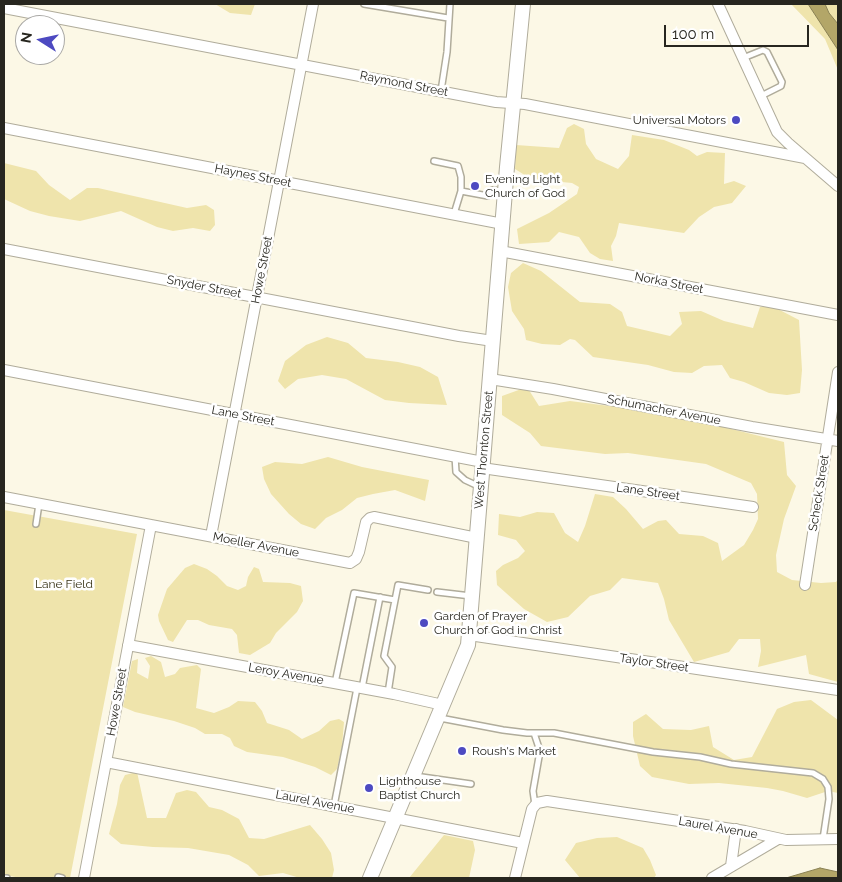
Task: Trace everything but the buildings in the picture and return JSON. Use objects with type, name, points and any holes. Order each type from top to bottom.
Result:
[{"type":"main road","name":"West Thornton Street","points":[[370,878],[467,652],[505,191],[523,4]]},
{"type":"street","name":"Howe Street","points":[[211,536],[313,4]]},
{"type":"street","points":[[718,4],[777,132],[838,186]]},
{"type":"street","name":"Raymond Street","points":[[4,8],[441,92],[496,102],[514,103],[805,158]]},
{"type":"street","name":"Haynes Street","points":[[4,128],[503,224]]},
{"type":"street","name":"Snyder Street","points":[[4,249],[493,341]]},
{"type":"street","name":"Norka Street","points":[[500,251],[838,315]]},
{"type":"street","name":"Lane Street","points":[[4,370],[455,456],[483,465],[753,507]]},
{"type":"street","name":"Scheck Street","points":[[805,585],[833,440],[838,372]]},
{"type":"street","name":"Schumacher Avenue","points":[[490,379],[833,440]]},
{"type":"street","name":"Moeller Avenue","points":[[4,497],[350,562],[356,559],[359,552],[366,522],[374,517],[476,538]]},
{"type":"street","name":"Howe Street","points":[[84,878],[151,525]]},
{"type":"street","name":"Taylor Street","points":[[469,635],[838,690]]},
{"type":"street","name":"Leroy Avenue","points":[[128,645],[388,693],[441,712]]},
{"type":"street","name":"Laurel Avenue","points":[[106,762],[523,843]]},
{"type":"street","name":"Laurel Avenue","points":[[535,806],[547,801],[736,829],[778,839],[838,839]]},
{"type":"street","points":[[515,878],[531,812],[535,806]]},
{"type":"street","points":[[731,866],[736,829]]},
{"type":"street","points":[[712,878],[778,839]]},
{"type":"lane","points":[[364,4],[448,18]]},
{"type":"lane","points":[[441,92],[447,52],[450,4]]},
{"type":"lane","points":[[743,58],[763,50],[767,52],[782,82],[781,86],[761,96]]},
{"type":"lane","points":[[434,161],[458,166],[461,177],[460,191],[454,214]]},
{"type":"lane","points":[[460,191],[488,196],[492,190],[505,191]]},
{"type":"lane","points":[[455,456],[454,468],[456,472],[465,480],[481,487]]},
{"type":"lane","points":[[36,524],[40,504]]},
{"type":"lane","points":[[388,693],[392,667],[384,656],[398,585],[428,590]]},
{"type":"lane","points":[[437,592],[472,596]]},
{"type":"lane","points":[[335,683],[354,593],[395,600]]},
{"type":"lane","points":[[334,806],[380,597]]},
{"type":"lane","points":[[441,712],[503,730],[554,733],[653,752],[700,757],[731,764],[813,773],[823,779],[828,787],[829,799],[823,840]]},
{"type":"lane","points":[[534,733],[540,751],[533,791],[535,806]]},
{"type":"lane","points":[[414,776],[471,784]]},
{"type":"green space","points":[[215,4],[255,4],[251,15],[230,13]]},
{"type":"green space","points":[[791,4],[808,4],[838,50],[838,70],[825,39]]},
{"type":"green space","points":[[825,4],[838,4],[838,24],[829,13]]},
{"type":"green space","points":[[574,124],[584,129],[586,144],[596,159],[618,169],[629,156],[632,135],[664,140],[689,150],[697,156],[707,152],[725,153],[724,184],[734,181],[746,186],[732,203],[714,207],[699,217],[684,233],[619,223],[611,246],[613,261],[600,259],[590,253],[579,237],[559,232],[549,242],[519,244],[517,229],[549,213],[577,194],[579,187],[572,183],[531,179],[515,169],[516,145],[559,148],[567,128]]},
{"type":"green space","points":[[4,163],[36,171],[49,185],[70,200],[87,188],[98,188],[187,208],[206,205],[214,210],[215,225],[210,231],[193,228],[173,231],[157,227],[121,211],[80,221],[30,211],[4,199]]},
{"type":"green space","points":[[523,263],[541,271],[580,302],[610,304],[622,312],[627,326],[670,336],[682,324],[679,312],[701,311],[724,321],[753,328],[760,307],[774,307],[799,320],[802,370],[800,393],[787,395],[769,393],[730,378],[722,365],[704,366],[692,373],[674,372],[648,365],[593,357],[575,340],[570,339],[560,345],[542,344],[526,340],[524,329],[512,311],[508,287],[511,273]]},
{"type":"green space","points":[[327,337],[348,343],[366,358],[420,367],[438,377],[447,405],[385,400],[346,379],[322,375],[298,379],[285,389],[278,381],[285,361],[306,345]]},
{"type":"green space","points":[[527,387],[539,406],[570,401],[641,410],[711,424],[784,442],[787,475],[796,486],[784,519],[776,555],[777,572],[792,580],[821,583],[836,582],[838,579],[838,682],[809,674],[806,655],[758,667],[761,651],[760,639],[739,639],[729,652],[694,662],[669,620],[658,583],[622,578],[610,590],[590,596],[568,617],[547,622],[524,609],[497,585],[496,571],[503,565],[518,558],[525,551],[516,540],[498,535],[499,514],[520,517],[537,512],[554,513],[565,533],[578,542],[595,494],[613,497],[643,529],[658,521],[666,520],[679,534],[703,536],[718,543],[722,561],[744,545],[758,519],[757,494],[751,483],[706,464],[628,453],[605,454],[541,446],[530,433],[502,415],[502,396]]},
{"type":"green space","points":[[328,457],[362,467],[429,480],[425,501],[395,490],[373,494],[357,498],[342,510],[326,518],[315,529],[301,524],[271,494],[264,479],[262,467],[275,462],[302,464]]},
{"type":"green space","name":"Lane Field","points":[[4,510],[137,534],[70,878],[21,878],[4,875]]},
{"type":"green space","points":[[194,564],[207,569],[227,586],[238,590],[246,586],[248,577],[254,567],[259,569],[263,582],[290,583],[301,586],[303,601],[297,612],[276,633],[270,643],[250,655],[239,653],[237,635],[232,629],[209,625],[198,620],[187,620],[173,642],[168,640],[158,615],[167,589],[185,568]]},
{"type":"green space","points":[[151,656],[161,662],[165,677],[175,674],[180,668],[197,665],[201,669],[196,708],[214,713],[238,701],[255,702],[262,711],[267,723],[289,730],[302,739],[319,731],[330,721],[339,719],[344,722],[342,746],[337,769],[331,775],[315,767],[283,757],[247,752],[234,746],[230,738],[222,734],[205,734],[195,728],[174,721],[135,712],[123,707],[132,661],[138,659],[137,673],[148,679],[150,666],[145,658]]},
{"type":"green space","points":[[811,700],[838,720],[838,793],[828,791],[807,798],[767,788],[719,783],[689,784],[652,777],[640,766],[633,736],[633,722],[646,714],[663,729],[691,730],[709,726],[713,747],[734,760],[752,757],[777,709],[794,702]]},
{"type":"green space","points":[[137,772],[147,818],[166,818],[176,793],[187,790],[196,792],[209,807],[222,810],[239,819],[249,838],[264,839],[310,825],[331,853],[334,870],[332,878],[300,878],[283,873],[259,876],[248,865],[229,855],[188,848],[121,844],[109,834],[120,785],[125,775]]},
{"type":"green space","points":[[444,835],[473,841],[475,850],[469,878],[409,878]]},
{"type":"green space","points":[[617,837],[643,848],[656,875],[654,878],[580,878],[565,860],[576,843],[597,838]]},
{"type":"shaded area","points":[[808,4],[825,4],[829,13],[838,24],[838,50]]},
{"type":"shaded area","points":[[820,868],[838,872],[838,878],[786,878]]},
{"type":"place","name":"Universal Motors","points":[[736,120]]},
{"type":"place","name":"Evening Light Church of God","points":[[475,186]]},
{"type":"place","name":"Garden of Prayer Church of God in Christ","points":[[424,623]]},
{"type":"place","name":"Roush's Market","points":[[462,751]]},
{"type":"place","name":"Lighthouse Baptist Church","points":[[369,788]]}]
